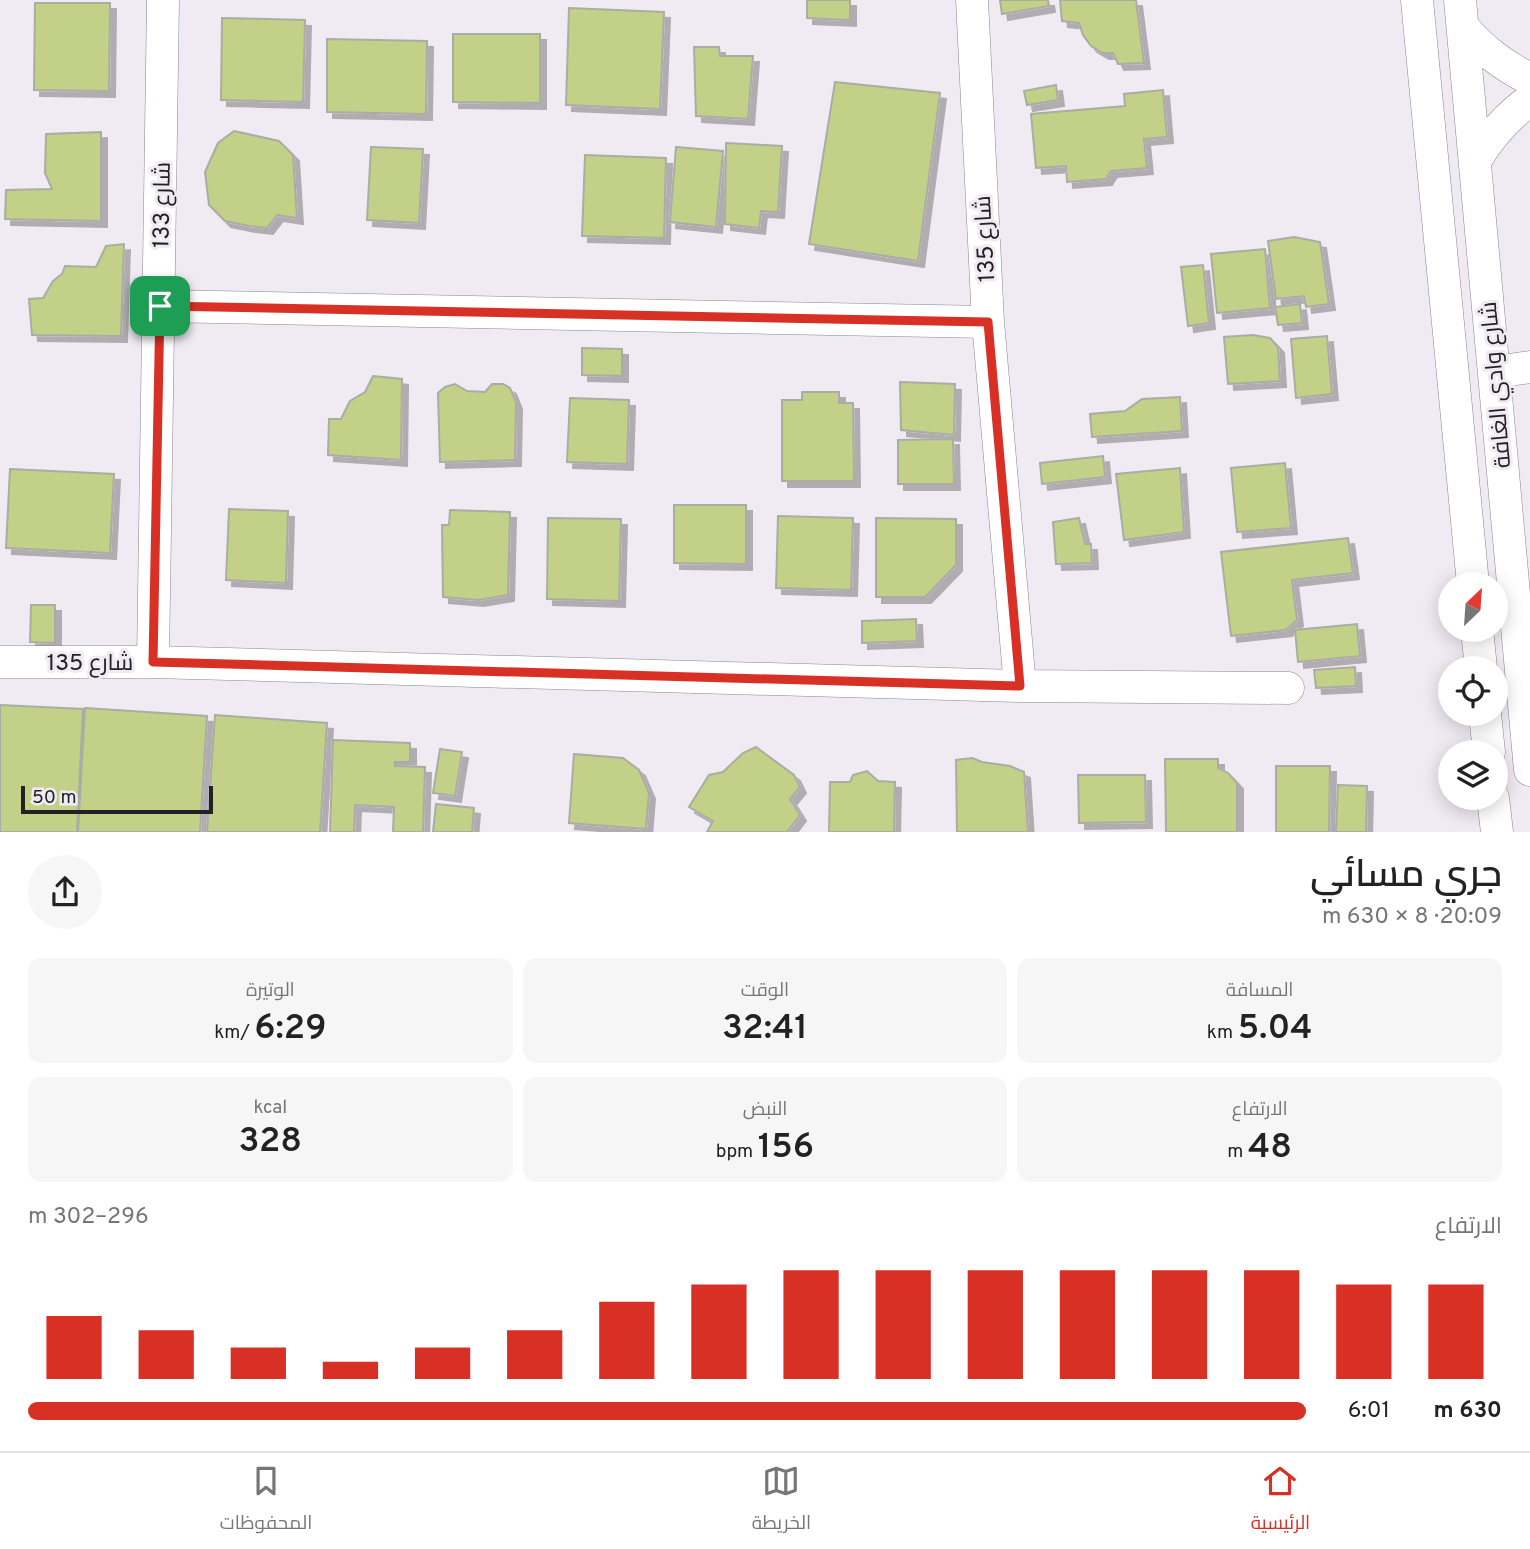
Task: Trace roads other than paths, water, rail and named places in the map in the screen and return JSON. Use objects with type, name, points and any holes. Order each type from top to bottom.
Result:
[{"type":"street","name":"شارع 133","points":[[153,662],[163,0]]},
{"type":"street","name":"شارع 135","points":[[972,0],[988,322],[1020,686]]},
{"type":"street","name":"شارع وادي الغافة","points":[[1417,0],[1472,572]]},
{"type":"street","points":[[1462,13],[1489,55],[1530,79]]},
{"type":"street","name":"شارع وادي الغافة","points":[[1462,13],[1530,770]]},
{"type":"street","points":[[1475,161],[1489,136],[1509,115],[1530,100]]},
{"type":"street","points":[[160,306],[988,322]]},
{"type":"street","points":[[1494,372],[1530,366]]},
{"type":"street","name":"شارع 135","points":[[0,662],[153,662],[1020,686],[1288,688]]},
{"type":"street","points":[[1494,810],[1497,831]]}]
